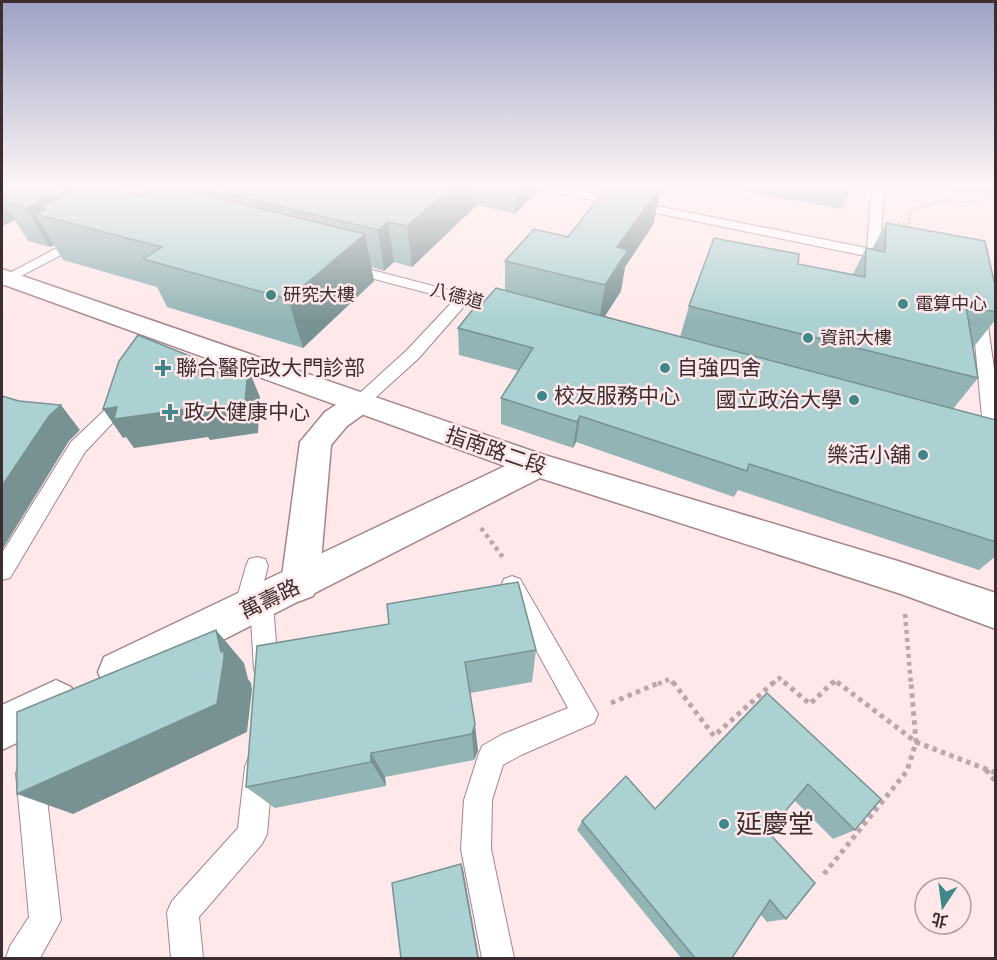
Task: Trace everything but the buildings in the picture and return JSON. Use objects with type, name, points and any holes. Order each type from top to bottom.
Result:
[{"type":"street","name":"指南路二段","points":[[4,279],[166,344],[358,404],[537,465],[901,578],[996,611]]},
{"type":"street","points":[[300,585],[315,442],[336,419],[358,404]]},
{"type":"street","name":"萬壽路","points":[[13,723],[255,594],[300,585],[537,465]]},
{"type":"lane","points":[[770,231],[906,260]]},
{"type":"lane","points":[[873,254],[874,231]]},
{"type":"lane","points":[[4,279],[91,233]]},
{"type":"lane","name":"八德道","points":[[338,265],[528,315]]},
{"type":"lane","points":[[968,436],[990,442],[991,417],[977,296]]},
{"type":"lane","points":[[358,404],[413,354],[464,298]]},
{"type":"lane","points":[[2,571],[78,447],[116,410],[132,381]]},
{"type":"lane","points":[[498,958],[476,849],[478,800],[492,756],[510,745],[585,714],[510,575]]},
{"type":"lane","points":[[255,594],[267,690]]},
{"type":"lane","points":[[13,723],[45,920],[22,958]]},
{"type":"lane","points":[[188,958],[183,912],[252,834],[261,745]]},
{"type":"path","points":[[463,503],[510,575]]},
{"type":"path","points":[[824,874],[907,771],[916,742],[901,578]]},
{"type":"path","points":[[585,714],[670,679],[714,736],[779,678],[810,704],[835,681],[916,742],[996,773]]},
{"type":"path","points":[[986,770],[996,782]]},
{"type":"place","name":"研究大樓","points":[[271,295]]},
{"type":"place","name":"電算中心","points":[[903,304]]},
{"type":"place","name":"資訊大樓","points":[[808,338]]},
{"type":"place","name":"聯合醫院政大門診部","points":[[163,368]]},
{"type":"place","name":"自強四舍","points":[[665,368]]},
{"type":"place","name":"校友服務中心","points":[[542,396]]},
{"type":"place","name":"國立政治大學","points":[[854,400]]},
{"type":"place","name":"政大健康中心","points":[[170,412]]},
{"type":"place","name":"樂活小舖","points":[[923,455]]},
{"type":"place","name":"延慶堂","points":[[724,824]]}]
